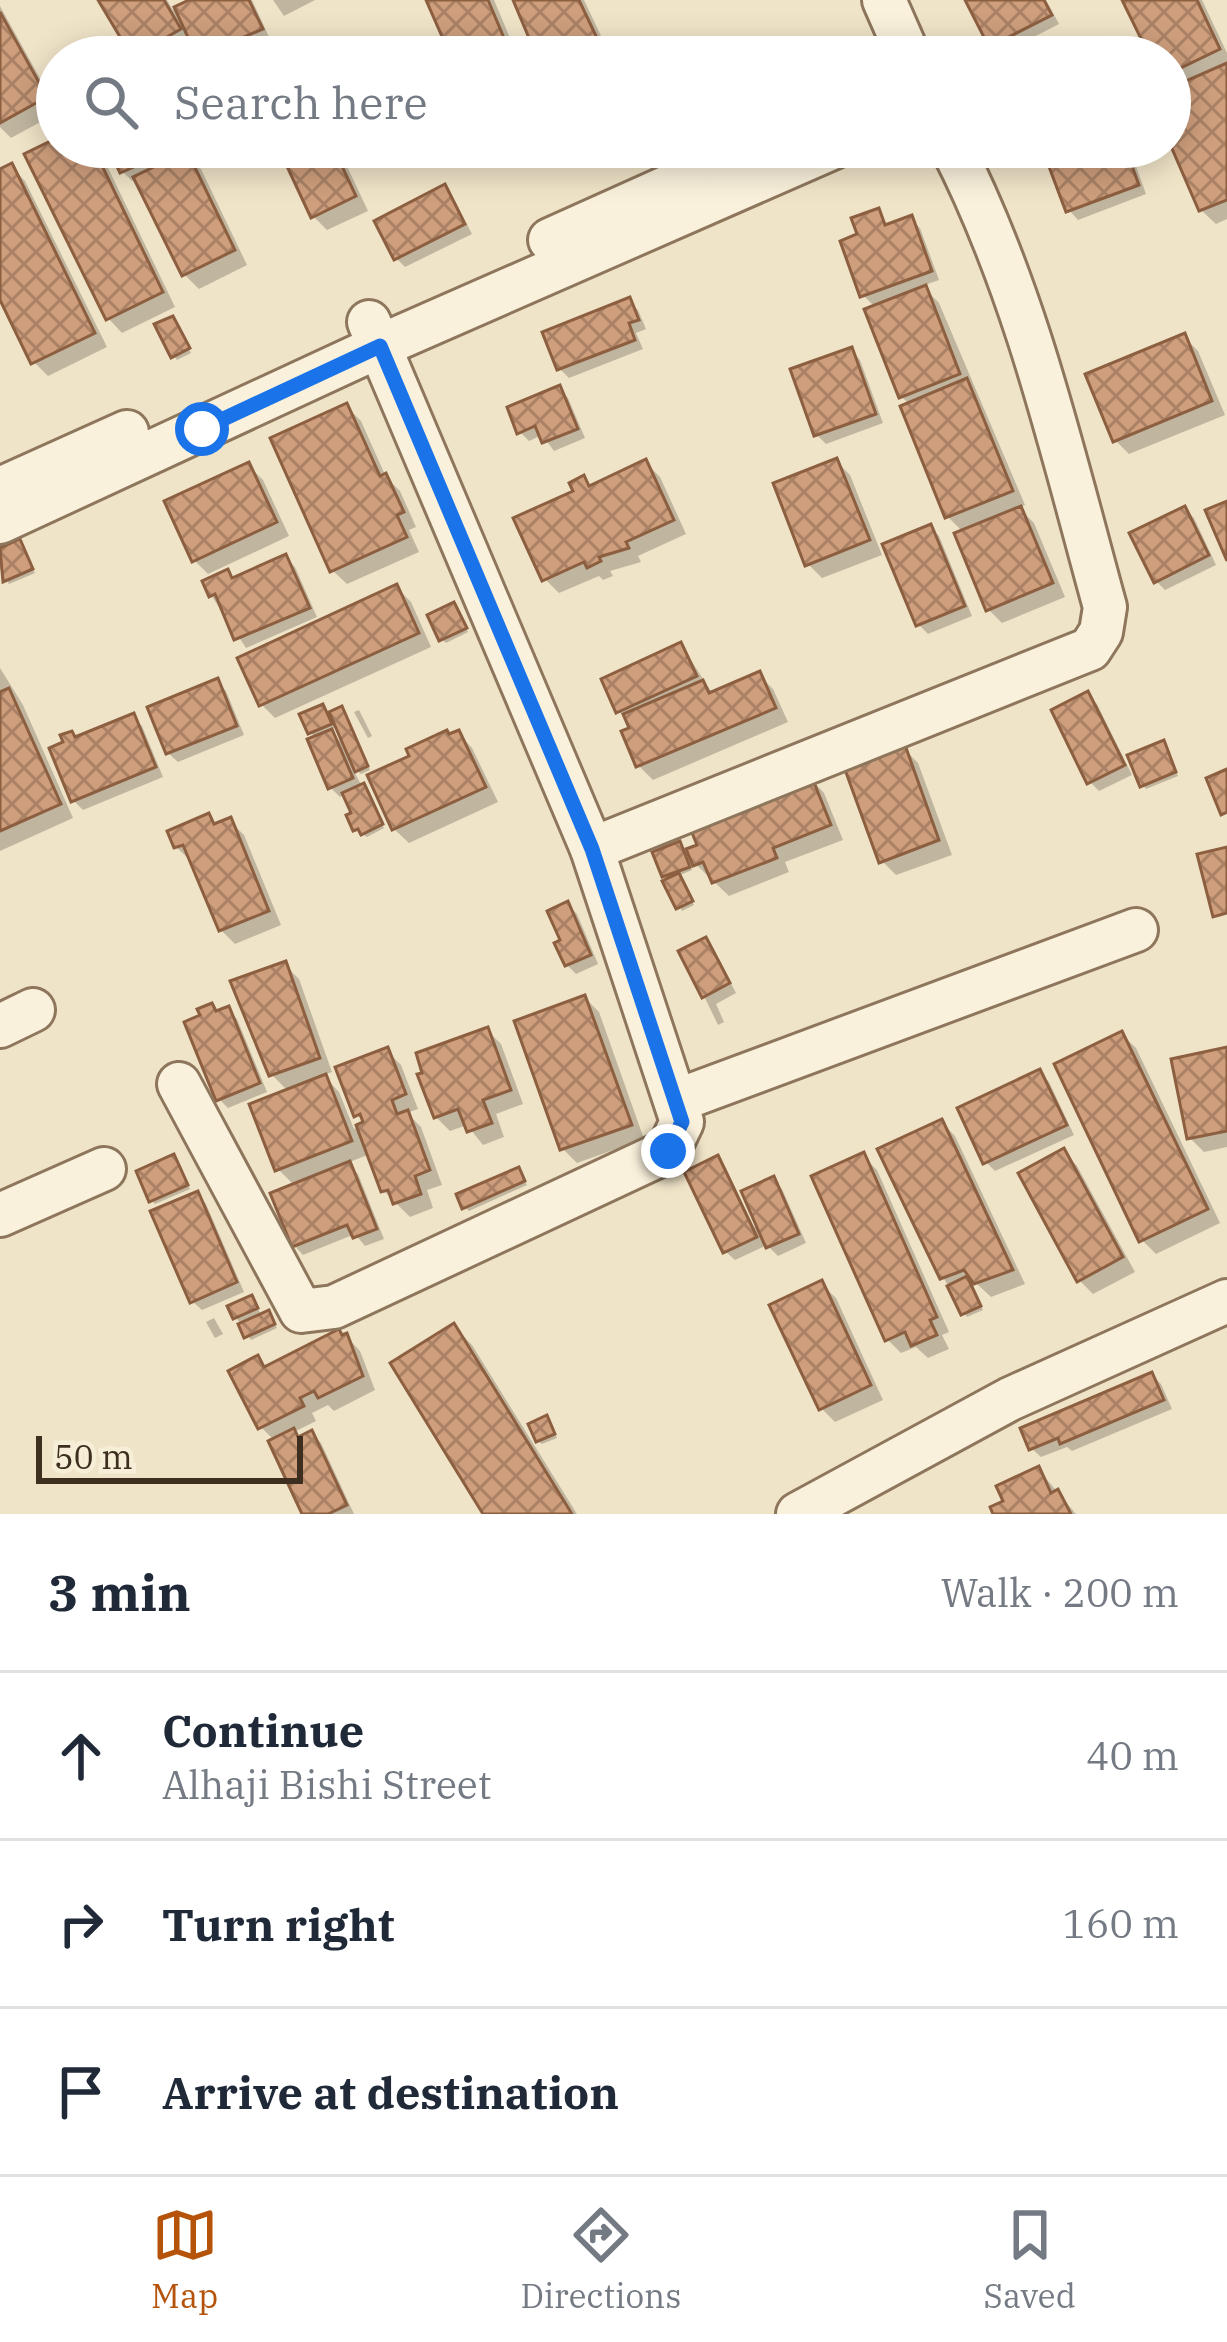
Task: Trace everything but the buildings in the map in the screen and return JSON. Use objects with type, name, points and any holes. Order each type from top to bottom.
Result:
[{"type":"street","points":[[884,0],[900,36]]},
{"type":"street","points":[[0,522],[714,168]]},
{"type":"street","points":[[0,489],[782,168]]},
{"type":"street","points":[[592,849],[1090,649],[1101,632],[1106,607],[1034,350],[984,211],[962,168]]},
{"type":"street","points":[[179,1084],[301,1311],[334,1307],[668,1151],[682,1122],[592,849],[374,334]]},
{"type":"street","points":[[676,1101],[1136,930]]},
{"type":"street","points":[[0,1215],[104,1169]]},
{"type":"street","points":[[798,1514],[1010,1399],[1227,1301]]},
{"type":"route","points":[[202,429],[380,346],[592,849],[682,1122],[668,1151]]}]
